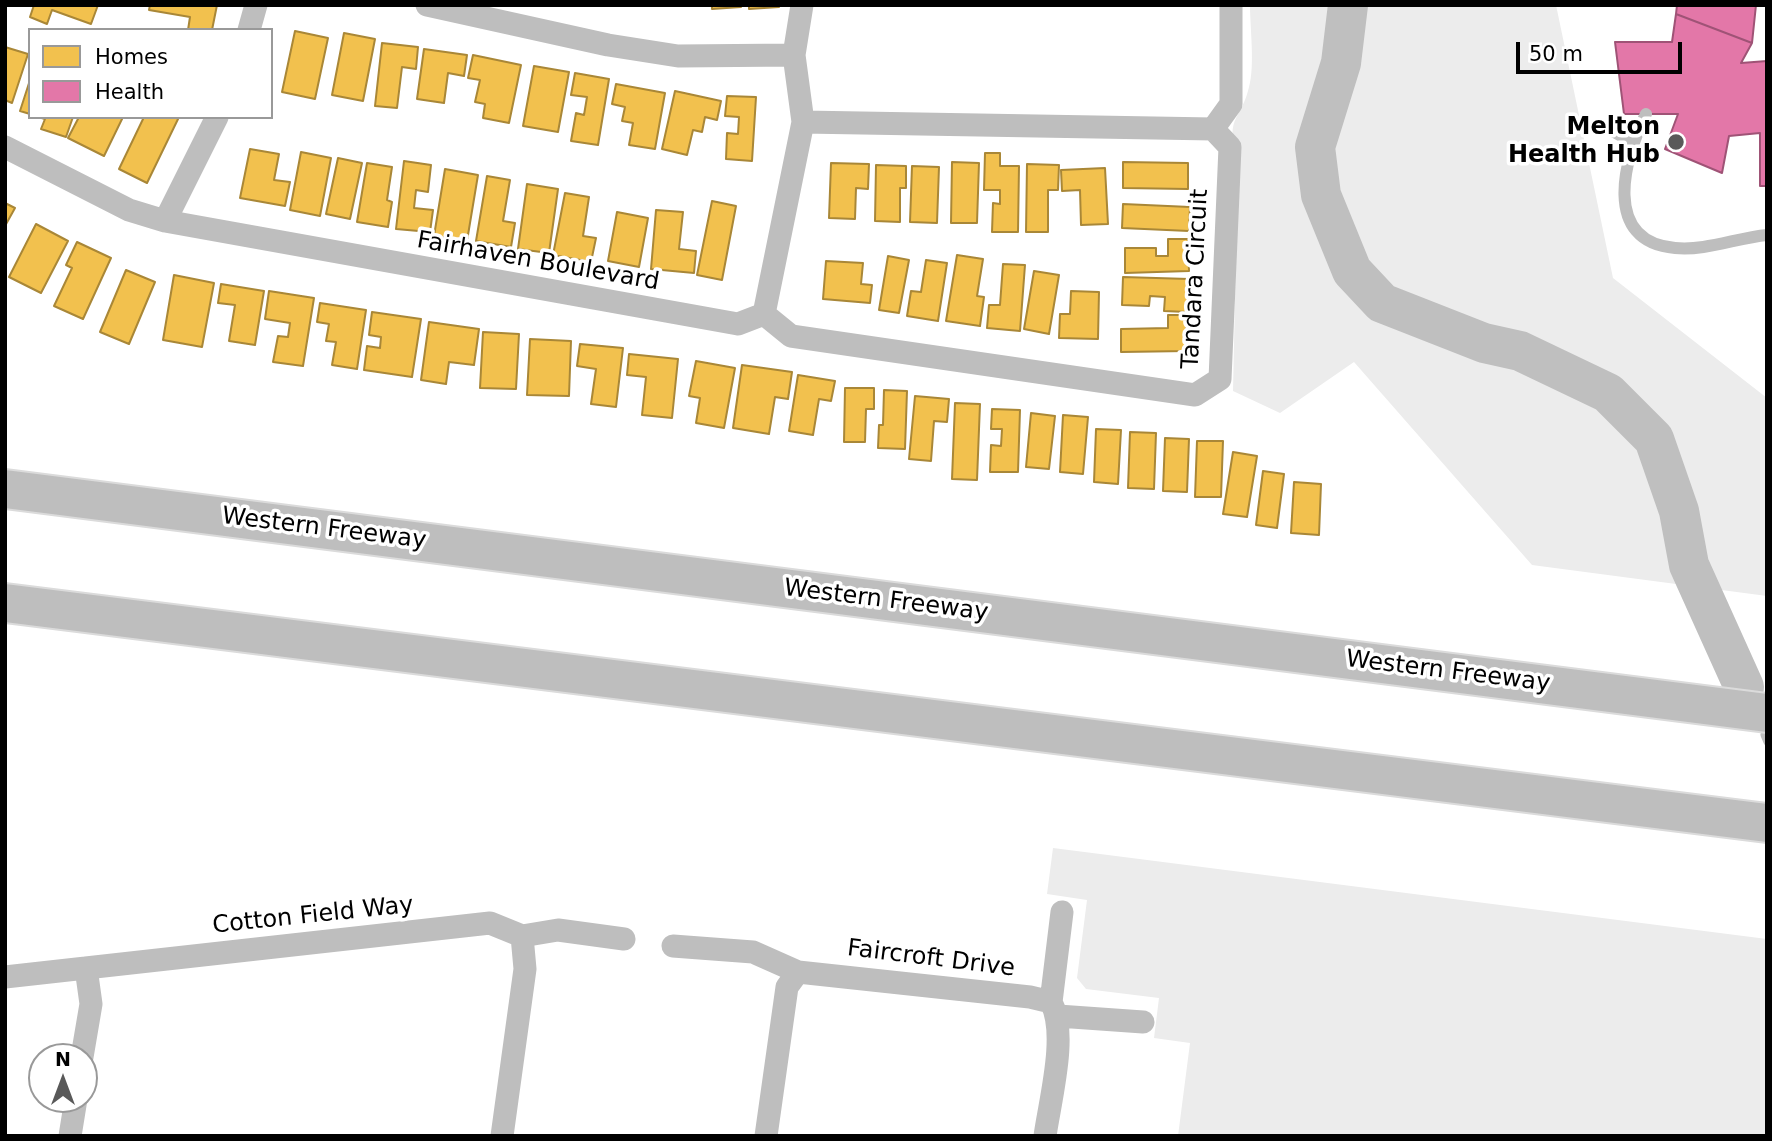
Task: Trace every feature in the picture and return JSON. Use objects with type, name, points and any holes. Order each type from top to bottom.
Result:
[{"type":"highway","name":"Western Freeway","points":[[5,489],[1767,713]]},
{"type":"highway","points":[[5,603],[1767,823]]},
{"type":"street","points":[[249,28],[256,5]]},
{"type":"street","points":[[427,5],[523,15],[608,45],[678,56],[794,54]]},
{"type":"street","points":[[764,314],[803,122],[794,54],[802,5]]},
{"type":"street","points":[[803,122],[1213,129],[1231,104],[1231,5]]},
{"type":"street","points":[[165,221],[217,119]]},
{"type":"street","name":"Tandara Circuit","points":[[764,314],[791,336],[1195,395],[1220,379],[1230,147],[1213,129]]},
{"type":"street","name":"Fairhaven Boulevard","points":[[5,147],[129,210],[165,221],[738,324],[764,314]]},
{"type":"street","points":[[1045,1136],[1058,1039],[1054,1009],[1062,912]]},
{"type":"street","name":"Cotton Field Way","points":[[5,977],[490,923],[522,936]]},
{"type":"street","points":[[502,1136],[525,969],[522,936],[558,930],[624,939]]},
{"type":"street","name":"Faircroft Drive","points":[[673,946],[753,951],[798,972],[991,992],[1054,1009],[1143,1022]]},
{"type":"street","points":[[84,1043],[91,1004],[86,968]]},
{"type":"street","points":[[766,1136],[787,988],[798,972]]},
{"type":"street","points":[[70,1136],[74,1113]]},
{"type":"lane","points":[[1646,114],[1632,142],[1625,211],[1631,227],[1644,239],[1677,248],[1702,248],[1767,235]]},
{"type":"lane","points":[[1609,129],[1632,142]]},
{"type":"shaded area","points":[[1250,5],[1556,5],[1613,278],[1767,398],[1767,596],[1532,565],[1354,362],[1280,413],[1233,391],[1238,159],[1233,127],[1246,98],[1251,78]]},
{"type":"shaded area","points":[[1053,848],[1767,939],[1767,1136],[1178,1136],[1190,1043],[1154,1038],[1159,998],[1086,989],[1077,978],[1087,900],[1047,894]]},
{"type":"building: Homes","points":[[34,5],[98,5],[91,24],[52,10],[47,24],[30,17]]},
{"type":"building: Homes","points":[[150,5],[217,5],[212,28],[188,28],[190,17],[149,10]]},
{"type":"building: Homes","points":[[712,5],[741,5],[741,7],[712,9]]},
{"type":"building: Homes","points":[[749,5],[779,5],[779,7],[749,9]]},
{"type":"building: Homes","points":[[295,31],[328,38],[315,99],[282,92]]},
{"type":"building: Homes","points":[[344,33],[375,39],[363,101],[332,95]]},
{"type":"building: Homes","points":[[382,43],[418,47],[416,69],[402,67],[397,108],[375,106]]},
{"type":"building: Homes","points":[[5,47],[28,54],[12,103],[5,100]]},
{"type":"building: Homes","points":[[424,49],[467,55],[464,76],[448,73],[444,103],[417,99]]},
{"type":"building: Homes","points":[[473,55],[521,65],[509,123],[483,118],[485,104],[475,102],[480,80],[468,78]]},
{"type":"building: Homes","points":[[534,66],[569,72],[558,132],[523,126]]},
{"type":"building: Homes","points":[[575,73],[609,79],[598,145],[571,141],[576,113],[584,115],[587,97],[571,95]]},
{"type":"building: Homes","points":[[616,84],[665,93],[655,149],[629,145],[633,123],[622,121],[625,107],[612,104]]},
{"type":"building: Homes","points":[[28,86],[28,113],[20,111]]},
{"type":"building: Homes","points":[[675,91],[721,101],[717,120],[705,117],[702,132],[693,130],[687,155],[662,149]]},
{"type":"building: Homes","points":[[727,96],[756,97],[752,161],[726,159],[727,133],[738,134],[739,117],[725,116]]},
{"type":"building: Homes","points":[[45,119],[72,119],[66,137],[41,129]]},
{"type":"building: Homes","points":[[78,119],[122,119],[104,156],[68,138]]},
{"type":"building: Homes","points":[[143,119],[178,119],[147,183],[119,169]]},
{"type":"building: Homes","points":[[250,149],[279,154],[274,180],[290,182],[285,206],[240,198]]},
{"type":"building: Homes","points":[[301,152],[331,158],[320,216],[290,210]]},
{"type":"building: Homes","points":[[985,153],[1000,153],[1000,166],[1019,166],[1018,232],[992,232],[993,203],[1000,204],[1000,190],[984,190]]},
{"type":"building: Homes","points":[[338,158],[362,163],[350,219],[326,214]]},
{"type":"building: Homes","points":[[404,161],[431,165],[428,192],[416,190],[414,208],[433,210],[430,232],[396,229]]},
{"type":"building: Homes","points":[[952,162],[979,163],[977,223],[951,223]]},
{"type":"building: Homes","points":[[1123,162],[1188,163],[1188,189],[1123,188]]},
{"type":"building: Homes","points":[[367,163],[392,167],[387,200],[392,202],[388,227],[357,222]]},
{"type":"building: Homes","points":[[831,163],[869,164],[868,189],[856,188],[855,219],[829,218]]},
{"type":"building: Homes","points":[[1027,164],[1059,165],[1058,190],[1048,190],[1048,232],[1026,232]]},
{"type":"building: Homes","points":[[876,165],[906,166],[906,188],[900,188],[900,222],[875,221]]},
{"type":"building: Homes","points":[[912,166],[939,167],[937,223],[910,222]]},
{"type":"building: Homes","points":[[1105,168],[1108,224],[1081,225],[1080,190],[1062,191],[1061,170]]},
{"type":"building: Homes","points":[[445,169],[478,175],[467,241],[434,236]]},
{"type":"building: Homes","points":[[487,176],[510,180],[503,221],[515,223],[511,247],[476,241]]},
{"type":"building: Homes","points":[[527,184],[558,189],[549,253],[518,249]]},
{"type":"building: Homes","points":[[565,193],[589,197],[583,236],[596,238],[591,262],[553,255]]},
{"type":"building: Homes","points":[[712,201],[736,206],[722,280],[697,275]]},
{"type":"building: Homes","points":[[5,203],[15,208],[5,226]]},
{"type":"building: Homes","points":[[1123,204],[1190,207],[1189,231],[1122,228]]},
{"type":"building: Homes","points":[[656,210],[683,212],[679,249],[696,251],[694,273],[651,269]]},
{"type":"building: Homes","points":[[617,212],[648,218],[639,267],[608,261]]},
{"type":"building: Homes","points":[[36,224],[68,241],[41,293],[9,277]]},
{"type":"building: Homes","points":[[1168,239],[1188,239],[1189,271],[1125,273],[1125,248],[1156,248],[1156,256],[1168,256]]},
{"type":"building: Homes","points":[[77,242],[111,258],[83,319],[54,306],[72,268],[66,265]]},
{"type":"building: Homes","points":[[957,255],[983,259],[977,296],[984,297],[980,326],[946,321]]},
{"type":"building: Homes","points":[[888,256],[909,260],[899,313],[879,310]]},
{"type":"building: Homes","points":[[926,260],[947,263],[938,321],[907,316],[911,291],[921,292]]},
{"type":"building: Homes","points":[[826,261],[863,263],[861,284],[872,285],[870,303],[823,299]]},
{"type":"building: Homes","points":[[1003,264],[1025,265],[1020,331],[987,328],[989,305],[1000,305]]},
{"type":"building: Homes","points":[[126,270],[155,282],[129,344],[100,332]]},
{"type":"building: Homes","points":[[1034,271],[1059,275],[1049,334],[1024,329]]},
{"type":"building: Homes","points":[[174,275],[214,283],[202,347],[163,340]]},
{"type":"building: Homes","points":[[1123,277],[1189,279],[1187,312],[1164,311],[1165,297],[1150,296],[1149,306],[1122,305]]},
{"type":"building: Homes","points":[[221,284],[264,291],[255,345],[229,341],[235,305],[218,303]]},
{"type":"building: Homes","points":[[269,291],[314,298],[303,366],[273,362],[278,336],[288,337],[290,323],[265,319]]},
{"type":"building: Homes","points":[[1071,291],[1099,292],[1098,339],[1059,338],[1060,314],[1070,314]]},
{"type":"building: Homes","points":[[320,303],[366,310],[357,369],[332,365],[336,342],[326,341],[329,324],[317,322]]},
{"type":"building: Homes","points":[[372,312],[421,319],[412,377],[364,370],[367,346],[380,348],[381,337],[369,335]]},
{"type":"building: Homes","points":[[1168,315],[1186,315],[1187,351],[1121,352],[1121,329],[1168,328]]},
{"type":"building: Homes","points":[[429,322],[479,329],[474,365],[449,362],[446,384],[421,380]]},
{"type":"building: Homes","points":[[483,332],[519,334],[516,389],[480,388]]},
{"type":"building: Homes","points":[[530,339],[571,341],[569,396],[527,395]]},
{"type":"building: Homes","points":[[580,344],[623,348],[616,407],[591,404],[596,369],[577,366]]},
{"type":"building: Homes","points":[[629,354],[678,359],[672,418],[642,415],[646,377],[627,375]]},
{"type":"building: Homes","points":[[696,361],[735,368],[724,428],[696,423],[700,398],[689,396]]},
{"type":"building: Homes","points":[[742,365],[792,372],[788,399],[775,397],[769,434],[733,428]]},
{"type":"building: Homes","points":[[798,375],[835,381],[831,401],[819,399],[813,435],[789,431]]},
{"type":"building: Homes","points":[[845,388],[874,388],[874,409],[866,409],[865,442],[844,442]]},
{"type":"building: Homes","points":[[884,390],[907,391],[905,449],[878,448],[879,425],[883,425]]},
{"type":"building: Homes","points":[[915,396],[949,399],[947,422],[934,421],[931,461],[909,459]]},
{"type":"building: Homes","points":[[955,403],[980,404],[977,480],[952,479]]},
{"type":"building: Homes","points":[[992,409],[1020,410],[1018,472],[990,472],[991,445],[1001,446],[1002,429],[991,429]]},
{"type":"building: Homes","points":[[1031,413],[1055,416],[1049,469],[1026,467]]},
{"type":"building: Homes","points":[[1063,415],[1088,417],[1083,474],[1060,472]]},
{"type":"building: Homes","points":[[1096,429],[1121,430],[1118,484],[1094,482]]},
{"type":"building: Homes","points":[[1130,432],[1156,433],[1154,489],[1128,488]]},
{"type":"building: Homes","points":[[1165,438],[1189,439],[1187,492],[1163,491]]},
{"type":"building: Homes","points":[[1197,441],[1223,441],[1221,497],[1195,497]]},
{"type":"building: Homes","points":[[1233,452],[1257,456],[1247,517],[1223,514]]},
{"type":"building: Homes","points":[[1263,471],[1284,474],[1277,528],[1256,525]]},
{"type":"building: Homes","points":[[1294,482],[1321,484],[1319,535],[1291,533]]},
{"type":"building: Health","points":[[1677,5],[1756,5],[1752,43],[1676,14]]},
{"type":"building: Health","points":[[1676,14],[1752,43],[1741,63],[1767,61],[1767,186],[1760,186],[1760,133],[1729,136],[1722,173],[1665,149],[1678,114],[1624,114],[1615,42],[1672,42]]},
{"type":"waterway","points":[[1348,5],[1341,63],[1315,147],[1321,195],[1352,271],[1382,303],[1484,343],[1520,351],[1608,393],[1654,439],[1679,511],[1689,565],[1744,687]]},
{"type":"waterway","points":[[1764,735],[1767,742]]},
{"type":"place","name":"Melton Health Hub","points":[[1676,142]]}]
